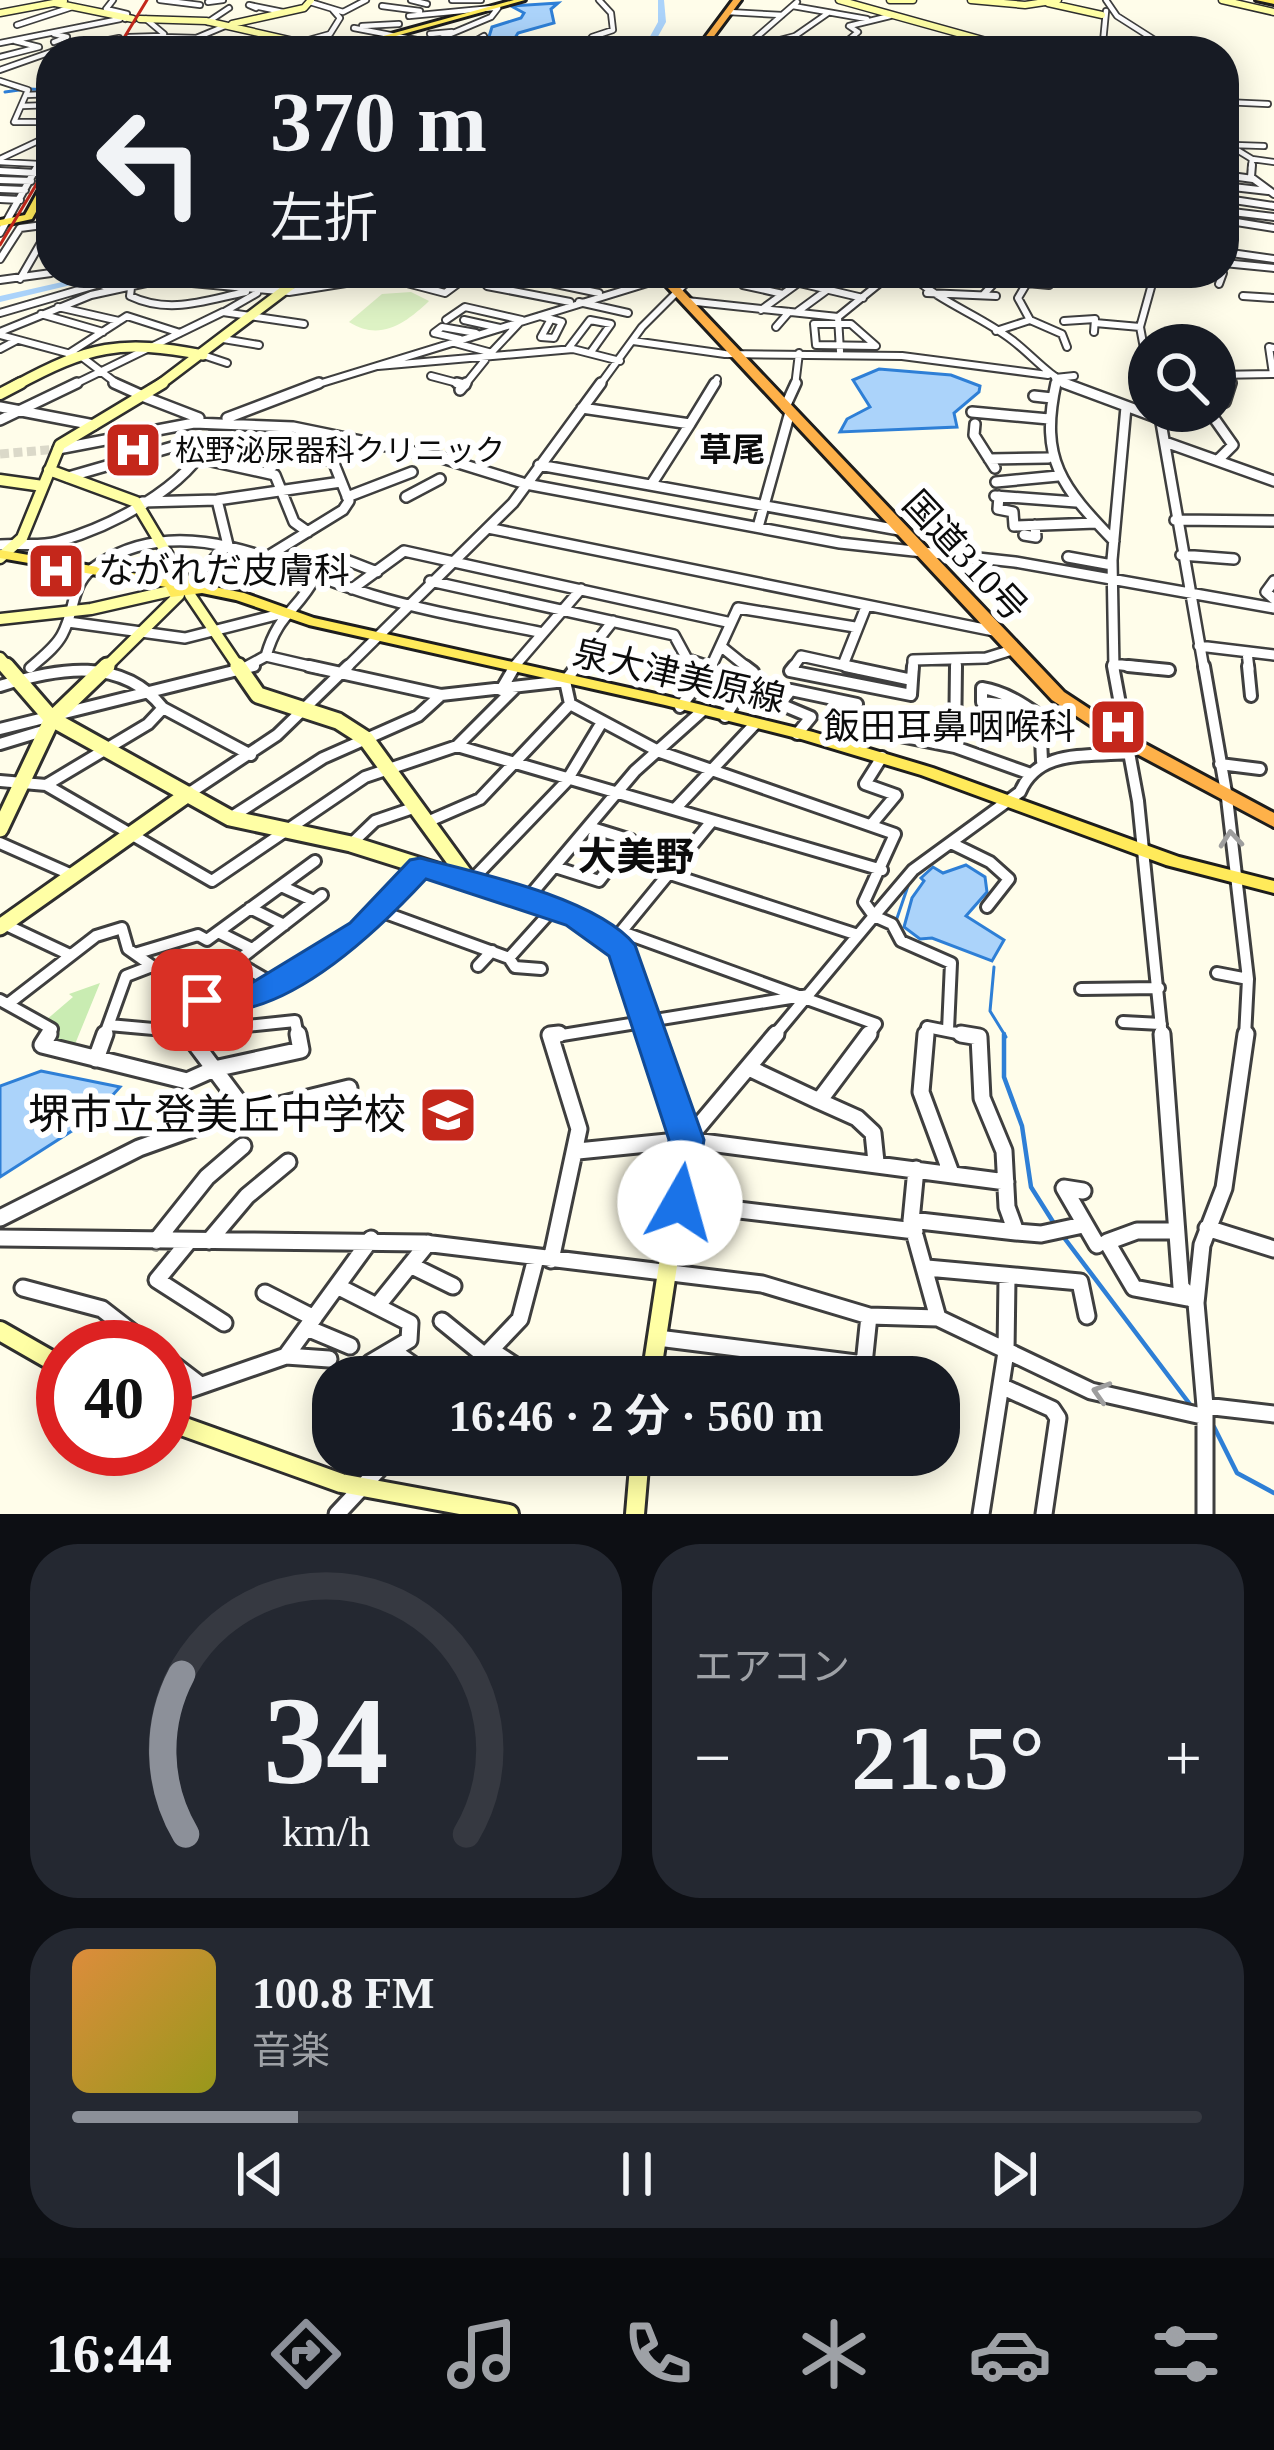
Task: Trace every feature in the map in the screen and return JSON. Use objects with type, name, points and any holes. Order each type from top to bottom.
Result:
[{"type":"highway","points":[[710,36],[737,0]]},
{"type":"highway","name":"国道310号","points":[[677,288],[922,555],[1078,712],[1128,747],[1274,821]]},
{"type":"main road","points":[[412,36],[453,15],[521,0]]},
{"type":"main road","points":[[1260,0],[1274,1]]},
{"type":"main road","points":[[2,226],[29,217],[36,206]]},
{"type":"main road","name":"泉大津美原線","points":[[4,551],[253,599],[283,613],[375,637],[797,734],[882,757],[1145,856],[1274,887]]},
{"type":"street","points":[[160,0],[200,5]]},
{"type":"street","points":[[208,2],[223,0]]},
{"type":"street","points":[[245,0],[283,12]]},
{"type":"street","points":[[452,0],[482,0]]},
{"type":"street","points":[[595,36],[613,30],[611,14],[599,0]]},
{"type":"street","points":[[839,0],[967,36]]},
{"type":"street","points":[[890,0],[913,0]]},
{"type":"street","points":[[971,0],[1058,0]]},
{"type":"street","points":[[1104,36],[1106,0]]},
{"type":"street","points":[[1222,0],[1274,12]]},
{"type":"street","points":[[114,2],[106,9],[128,14],[163,36],[213,30],[309,1],[352,15],[372,2]]},
{"type":"street","points":[[0,14],[114,2],[130,5]]},
{"type":"street","points":[[343,12],[372,2]]},
{"type":"street","points":[[757,36],[795,3],[871,20]]},
{"type":"street","points":[[1048,3],[1066,11],[1106,12],[1147,36]]},
{"type":"street","points":[[266,6],[278,4]]},
{"type":"street","points":[[420,4],[453,15]]},
{"type":"street","points":[[420,4],[453,15]]},
{"type":"street","points":[[410,36],[420,4]]},
{"type":"street","points":[[350,5],[495,8],[491,17],[453,34],[435,36]]},
{"type":"street","points":[[794,36],[829,13],[860,7]]},
{"type":"street","points":[[184,36],[229,8]]},
{"type":"street","points":[[0,41],[58,10],[204,21],[271,36]]},
{"type":"street","points":[[324,36],[340,18],[333,10]]},
{"type":"street","points":[[728,12],[782,15]]},
{"type":"street","points":[[840,26],[890,16]]},
{"type":"street","points":[[85,36],[133,19]]},
{"type":"street","points":[[361,21],[402,36]]},
{"type":"street","points":[[354,28],[372,24]]},
{"type":"street","points":[[814,24],[827,26]]},
{"type":"street","points":[[339,26],[394,36]]},
{"type":"street","points":[[849,26],[858,32],[853,36]]},
{"type":"street","points":[[0,41],[74,29],[111,36]]},
{"type":"street","points":[[16,30],[36,37]]},
{"type":"street","points":[[191,30],[202,36]]},
{"type":"street","points":[[48,33],[94,32]]},
{"type":"street","points":[[453,34],[460,36]]},
{"type":"street","points":[[12,40],[35,48]]},
{"type":"street","points":[[0,41],[21,51]]},
{"type":"street","points":[[1,56],[35,48]]},
{"type":"street","points":[[0,71],[36,57]]},
{"type":"street","points":[[15,65],[35,68]]},
{"type":"street","points":[[0,71],[12,74]]},
{"type":"street","points":[[0,81],[25,98],[36,98]]},
{"type":"street","points":[[25,98],[36,98]]},
{"type":"street","points":[[25,98],[14,122],[36,119]]},
{"type":"street","points":[[1239,102],[1268,104]]},
{"type":"street","points":[[0,168],[14,154],[36,144]]},
{"type":"street","points":[[1239,144],[1264,146]]},
{"type":"street","points":[[1255,159],[1274,149]]},
{"type":"street","points":[[1239,150],[1255,159],[1274,161]]},
{"type":"street","points":[[14,154],[36,167]]},
{"type":"street","points":[[1255,159],[1256,181]]},
{"type":"street","points":[[0,168],[36,168]]},
{"type":"street","points":[[0,168],[36,168]]},
{"type":"street","points":[[2,226],[36,170]]},
{"type":"street","points":[[1239,178],[1273,190]]},
{"type":"street","points":[[1239,187],[1273,190]]},
{"type":"street","points":[[0,189],[25,190]]},
{"type":"street","points":[[0,199],[20,200]]},
{"type":"street","points":[[1239,201],[1274,206]]},
{"type":"street","points":[[0,210],[14,211]]},
{"type":"street","points":[[1239,213],[1274,217]]},
{"type":"street","points":[[1239,224],[1274,232]]},
{"type":"street","points":[[0,260],[20,228],[36,229]]},
{"type":"street","points":[[20,279],[35,252]]},
{"type":"street","points":[[1239,257],[1273,267]]},
{"type":"street","points":[[1239,264],[1273,267]]},
{"type":"street","points":[[0,280],[36,276]]},
{"type":"street","points":[[4,325],[22,305],[84,288]]},
{"type":"street","points":[[110,288],[115,290]]},
{"type":"street","points":[[4,325],[115,290],[131,288],[130,296],[143,304],[182,309],[213,298],[262,291]]},
{"type":"street","points":[[244,288],[285,292],[306,288]]},
{"type":"street","points":[[4,551],[43,486],[58,449],[203,355],[290,288]]},
{"type":"street","points":[[498,288],[628,313]]},
{"type":"street","points":[[574,288],[602,294]]},
{"type":"street","points":[[58,449],[217,422],[375,365],[602,294],[641,288]]},
{"type":"street","points":[[70,955],[2,925],[127,833],[250,755],[301,712],[406,603],[488,528],[620,361],[670,288]]},
{"type":"street","points":[[633,341],[734,352],[799,353],[876,346],[858,327],[837,320],[731,306],[686,288]]},
{"type":"street","points":[[754,288],[783,294]]},
{"type":"street","points":[[761,310],[792,288]]},
{"type":"street","points":[[817,288],[863,298]]},
{"type":"street","points":[[875,288],[837,320],[814,324],[816,345],[962,362],[1011,374],[1074,376]]},
{"type":"street","points":[[922,288],[996,331],[1053,378],[1126,407],[1112,565],[1113,664],[1145,856],[1159,988],[1174,1231],[1192,1300],[1203,1411],[1205,1514]]},
{"type":"street","points":[[984,294],[990,288]]},
{"type":"street","points":[[1023,288],[1018,295],[1030,320],[1062,334],[1067,346]]},
{"type":"street","points":[[1141,324],[1151,288]]},
{"type":"street","points":[[731,306],[757,289]]},
{"type":"street","points":[[776,327],[827,290]]},
{"type":"street","points":[[0,419],[262,291]]},
{"type":"street","points":[[927,293],[996,296]]},
{"type":"street","points":[[1243,296],[1274,298]]},
{"type":"street","points":[[22,305],[103,332]]},
{"type":"street","points":[[446,320],[465,307],[523,322]]},
{"type":"street","points":[[58,308],[119,321]]},
{"type":"street","points":[[224,312],[304,324]]},
{"type":"street","points":[[540,316],[551,319]]},
{"type":"street","points":[[0,394],[119,321],[131,317],[180,333]]},
{"type":"street","points":[[464,320],[503,328]]},
{"type":"street","points":[[567,350],[590,320],[611,325],[591,352]]},
{"type":"street","points":[[837,320],[840,350]]},
{"type":"street","points":[[996,331],[1030,320]]},
{"type":"street","points":[[1064,321],[1128,327]]},
{"type":"street","points":[[459,361],[436,377],[463,387],[523,322]]},
{"type":"street","points":[[4,325],[17,340],[71,354],[142,396],[217,422],[318,431],[440,457],[526,484],[922,555],[1015,562],[1113,583],[1274,603]]},
{"type":"street","points":[[481,334],[449,327],[434,333],[489,355]]},
{"type":"street","points":[[223,339],[259,345]]},
{"type":"street","points":[[0,349],[17,340]]},
{"type":"street","points":[[71,354],[107,341],[153,344],[222,360],[239,341]]},
{"type":"street","points":[[447,362],[458,342]]},
{"type":"street","points":[[1236,377],[1273,374],[1269,347],[1274,348]]},
{"type":"street","points":[[375,365],[567,350],[620,361]]},
{"type":"street","points":[[758,526],[768,506],[797,381],[799,353]]},
{"type":"street","points":[[1053,378],[1048,458],[1076,502],[1114,541]]},
{"type":"street","points":[[651,485],[717,379]]},
{"type":"street","points":[[1034,396],[1052,398]]},
{"type":"street","points":[[0,407],[94,425]]},
{"type":"street","points":[[582,409],[689,424]]},
{"type":"street","points":[[972,412],[1049,419]]},
{"type":"street","points":[[4,551],[64,539],[136,502],[202,459],[217,422]]},
{"type":"street","points":[[975,424],[974,435],[992,464],[1048,458]]},
{"type":"street","points":[[1163,432],[1180,554],[1226,796],[1248,979],[1247,1025],[1224,1188],[1207,1228],[1192,1300]]},
{"type":"street","points":[[1220,458],[1233,445],[1226,432]]},
{"type":"street","points":[[0,619],[67,617],[235,575],[343,510],[347,497],[327,457],[211,440],[183,442],[68,477]]},
{"type":"street","points":[[1165,442],[1274,479]]},
{"type":"street","points":[[267,471],[292,449]]},
{"type":"street","points":[[202,459],[267,471],[282,490],[294,522],[308,532]]},
{"type":"street","points":[[539,465],[899,530]]},
{"type":"street","points":[[49,470],[136,502],[217,500],[341,482]]},
{"type":"street","points":[[347,497],[412,472]]},
{"type":"street","points":[[996,482],[1058,476]]},
{"type":"street","points":[[383,485],[410,499],[440,479]]},
{"type":"street","points":[[0,480],[43,486]]},
{"type":"street","points":[[1076,502],[996,496],[998,509],[1013,512],[1009,526],[1096,523]]},
{"type":"street","points":[[217,500],[228,545]]},
{"type":"street","points":[[136,502],[238,671],[259,695],[338,722],[366,739],[470,882]]},
{"type":"street","points":[[1175,520],[1259,525],[1274,521]]},
{"type":"street","points":[[1024,536],[1036,536],[1035,525]]},
{"type":"street","points":[[488,528],[994,631]]},
{"type":"street","points":[[34,670],[60,638],[72,589],[91,570],[118,554],[187,539],[228,545],[352,589],[543,633]]},
{"type":"street","points":[[0,829],[26,783],[49,724],[228,545]]},
{"type":"street","points":[[352,589],[404,551],[728,622]]},
{"type":"street","points":[[1180,554],[1234,559]]},
{"type":"street","points":[[1068,557],[1112,565]]},
{"type":"street","points":[[341,558],[377,572]]},
{"type":"street","points":[[67,617],[138,635],[185,638],[283,613],[304,598],[316,576]]},
{"type":"street","points":[[430,581],[674,635],[687,659],[711,667]]},
{"type":"street","points":[[1274,581],[1267,592],[1274,603]]},
{"type":"street","points":[[501,690],[512,669],[581,589]]},
{"type":"street","points":[[680,707],[723,648],[728,622],[738,608],[855,627]]},
{"type":"street","points":[[843,665],[866,608]]},
{"type":"street","points":[[655,630],[672,610]]},
{"type":"street","points":[[0,744],[49,724],[238,671],[266,656],[283,613]]},
{"type":"street","points":[[266,656],[441,695],[501,690],[565,681],[613,621]]},
{"type":"street","points":[[1199,646],[1274,655]]},
{"type":"street","points":[[723,648],[753,672],[724,717]]},
{"type":"street","points":[[914,680],[801,656],[790,671],[911,695],[914,680],[913,660],[956,660],[1012,650]]},
{"type":"street","points":[[1247,652],[1251,695]]},
{"type":"street","points":[[955,747],[956,660]]},
{"type":"street","points":[[1113,664],[1169,670]]},
{"type":"street","points":[[10,669],[99,673],[139,681],[154,692],[163,708],[250,755]]},
{"type":"street","points":[[0,686],[10,669]]},
{"type":"street","points":[[10,669],[49,724]]},
{"type":"street","points":[[565,681],[570,704],[660,752],[896,834],[864,902],[874,916],[892,924],[894,937],[905,945],[940,954],[951,964],[949,1030]]},
{"type":"street","points":[[0,781],[46,785],[212,881],[365,777],[457,746],[516,688]]},
{"type":"street","points":[[810,713],[780,704],[790,690],[857,704]]},
{"type":"street","points":[[230,818],[323,758],[418,716],[441,695]]},
{"type":"street","points":[[797,734],[820,696]]},
{"type":"street","points":[[427,822],[480,799],[570,704]]},
{"type":"street","points":[[1028,707],[1040,716],[1042,761]]},
{"type":"street","points":[[46,785],[148,724],[163,708]]},
{"type":"street","points":[[527,899],[616,793],[701,712]]},
{"type":"street","points":[[470,882],[567,778],[600,736],[602,722]]},
{"type":"street","points":[[0,729],[49,724],[106,749],[230,818],[351,844],[527,899],[617,935],[809,995],[877,1024],[819,1101]]},
{"type":"street","points":[[675,809],[755,724]]},
{"type":"street","points":[[895,735],[955,747],[1028,772]]},
{"type":"street","points":[[457,746],[882,870]]},
{"type":"street","points":[[687,1140],[914,870],[1007,802],[1042,761],[1128,747]]},
{"type":"street","points":[[871,825],[896,795],[865,784],[882,757]]},
{"type":"street","points":[[1220,764],[1260,770]]},
{"type":"street","points":[[351,844],[375,820],[416,807]]},
{"type":"street","points":[[617,935],[712,820]]},
{"type":"street","points":[[555,867],[599,881],[631,840],[589,827]]},
{"type":"street","points":[[0,842],[70,874]]},
{"type":"street","points":[[951,843],[990,862],[1009,879],[987,907]]},
{"type":"street","points":[[138,953],[198,935],[207,940],[315,861]]},
{"type":"street","points":[[109,1024],[187,1032],[295,1021],[301,1032],[301,1050],[214,1069],[188,1081],[42,1045],[52,1028],[4,1002],[96,936],[122,928],[128,949],[202,1000],[245,1001],[361,930],[420,867]]},
{"type":"street","points":[[670,874],[858,934]]},
{"type":"street","points":[[274,984],[236,962],[318,898],[281,886]]},
{"type":"street","points":[[250,908],[284,925]]},
{"type":"street","points":[[509,958],[554,908]]},
{"type":"street","points":[[380,911],[509,958],[515,967],[541,969]]},
{"type":"street","points":[[218,932],[252,949]]},
{"type":"street","points":[[617,935],[687,1140],[655,1356]]},
{"type":"street","points":[[478,966],[491,951]]},
{"type":"street","points":[[96,1059],[126,976],[152,966]]},
{"type":"street","points":[[1217,973],[1248,979]]},
{"type":"street","points":[[1081,988],[1159,988]]},
{"type":"street","points":[[485,1356],[520,1318],[578,1151],[577,1118],[550,1035],[809,995]]},
{"type":"street","points":[[202,1000],[184,1017],[187,1032],[245,1110]]},
{"type":"street","points":[[1123,1022],[1161,1024]]},
{"type":"street","points":[[951,1173],[921,1092],[927,1028],[979,1037],[982,1098],[1004,1151],[1007,1207],[1016,1232]]},
{"type":"street","points":[[751,1069],[857,1118],[873,1133],[876,1162]]},
{"type":"street","points":[[0,1218],[139,1148],[245,1110],[350,1088]]},
{"type":"street","points":[[578,1151],[687,1140],[1006,1182]]},
{"type":"street","points":[[156,1240],[207,1177],[243,1146]]},
{"type":"street","points":[[209,1241],[247,1196],[288,1162]]},
{"type":"street","points":[[916,1169],[913,1225],[938,1318]]},
{"type":"street","points":[[1083,1191],[1064,1188],[1097,1245]]},
{"type":"street","points":[[680,1203],[1041,1234],[1083,1225]]},
{"type":"street","points":[[1207,1228],[1274,1249]]},
{"type":"street","points":[[1174,1231],[1137,1231],[1107,1242],[1134,1288],[1192,1300]]},
{"type":"street","points":[[0,1238],[371,1239],[762,1284],[869,1316],[938,1318],[1091,1391],[1203,1411],[1274,1414]]},
{"type":"street","points":[[286,1356],[371,1239]]},
{"type":"street","points":[[189,1241],[157,1280],[224,1323]]},
{"type":"street","points":[[378,1305],[428,1244]]},
{"type":"street","points":[[410,1265],[453,1286]]},
{"type":"street","points":[[927,1268],[1080,1282],[1087,1316]]},
{"type":"street","points":[[981,1514],[1006,1352],[1007,1278]]},
{"type":"street","points":[[337,1286],[410,1323],[409,1340],[384,1356]]},
{"type":"street","points":[[23,1288],[102,1309],[116,1320]]},
{"type":"street","points":[[266,1293],[350,1346]]},
{"type":"street","points":[[658,1338],[864,1364],[869,1316]]},
{"type":"street","points":[[442,1321],[495,1356]]},
{"type":"street","points":[[0,1330],[36,1351]]},
{"type":"street","points":[[393,1351],[400,1356]]},
{"type":"street","points":[[192,1387],[286,1356],[312,1358]]},
{"type":"street","points":[[192,1379],[199,1384]]},
{"type":"street","points":[[1000,1386],[1052,1409],[1058,1418],[1044,1514]]},
{"type":"street","points":[[192,1431],[255,1456],[363,1487],[502,1514]]},
{"type":"street","points":[[337,1514],[373,1476]]},
{"type":"street","points":[[635,1514],[638,1476]]},
{"type":"green space","points":[[411,292],[429,301],[402,323],[371,330],[349,322],[382,294]]},
{"type":"green space","points":[[100,983],[73,1049],[48,1040],[58,1027],[45,1021],[73,997],[69,994]]},
{"type":"water","points":[[558,3],[551,9],[554,23],[516,36],[489,36],[492,27],[521,18],[524,13],[511,6]]},
{"type":"water","points":[[879,369],[951,375],[980,386],[979,392],[954,413],[957,427],[840,432],[847,419],[870,407],[853,380]]},
{"type":"water","points":[[966,865],[985,877],[987,892],[966,916],[1004,940],[992,961],[932,938],[920,939],[904,927],[912,898],[924,881],[921,878],[933,867],[943,873]]},
{"type":"water","points":[[41,1071],[120,1087],[92,1118],[0,1177],[0,1086]]},
{"type":"waterway","points":[[654,36],[662,22],[661,0]]},
{"type":"waterway","points":[[29,89],[36,89]]},
{"type":"waterway","points":[[5,92],[19,90]]},
{"type":"waterway","points":[[0,299],[49,288]]},
{"type":"waterway","points":[[896,921],[909,883]]},
{"type":"waterway","points":[[994,967],[990,1011],[1006,1037]]},
{"type":"waterway","points":[[1004,1034],[1004,1077],[1022,1126],[1031,1187],[1055,1225]]},
{"type":"waterway","points":[[1062,1235],[1192,1407]]},
{"type":"waterway","points":[[1214,1427],[1237,1473],[1274,1493]]},
{"type":"tunnel","points":[[0,454],[58,449]]},
{"type":"railway","points":[[125,36],[147,0]]},
{"type":"railway","points":[[0,245],[36,185]]},
{"type":"place","name":"松野泌尿器科クリニック","points":[[133,450]]},
{"type":"place","name":"ながれだ皮膚科","points":[[56,571]]},
{"type":"place","name":"飯田耳鼻咽喉科","points":[[1118,727]]},
{"type":"place","name":"堺市立登美丘中学校","points":[[448,1115]]},
{"type":"district","name":"草尾","points":[[732,450]]},
{"type":"district","name":"大美野","points":[[636,856]]},
{"type":"route","points":[[202,1000],[245,1001],[361,930],[420,867],[577,917],[612,938],[624,953],[649,1018],[687,1140],[680,1203]]}]
